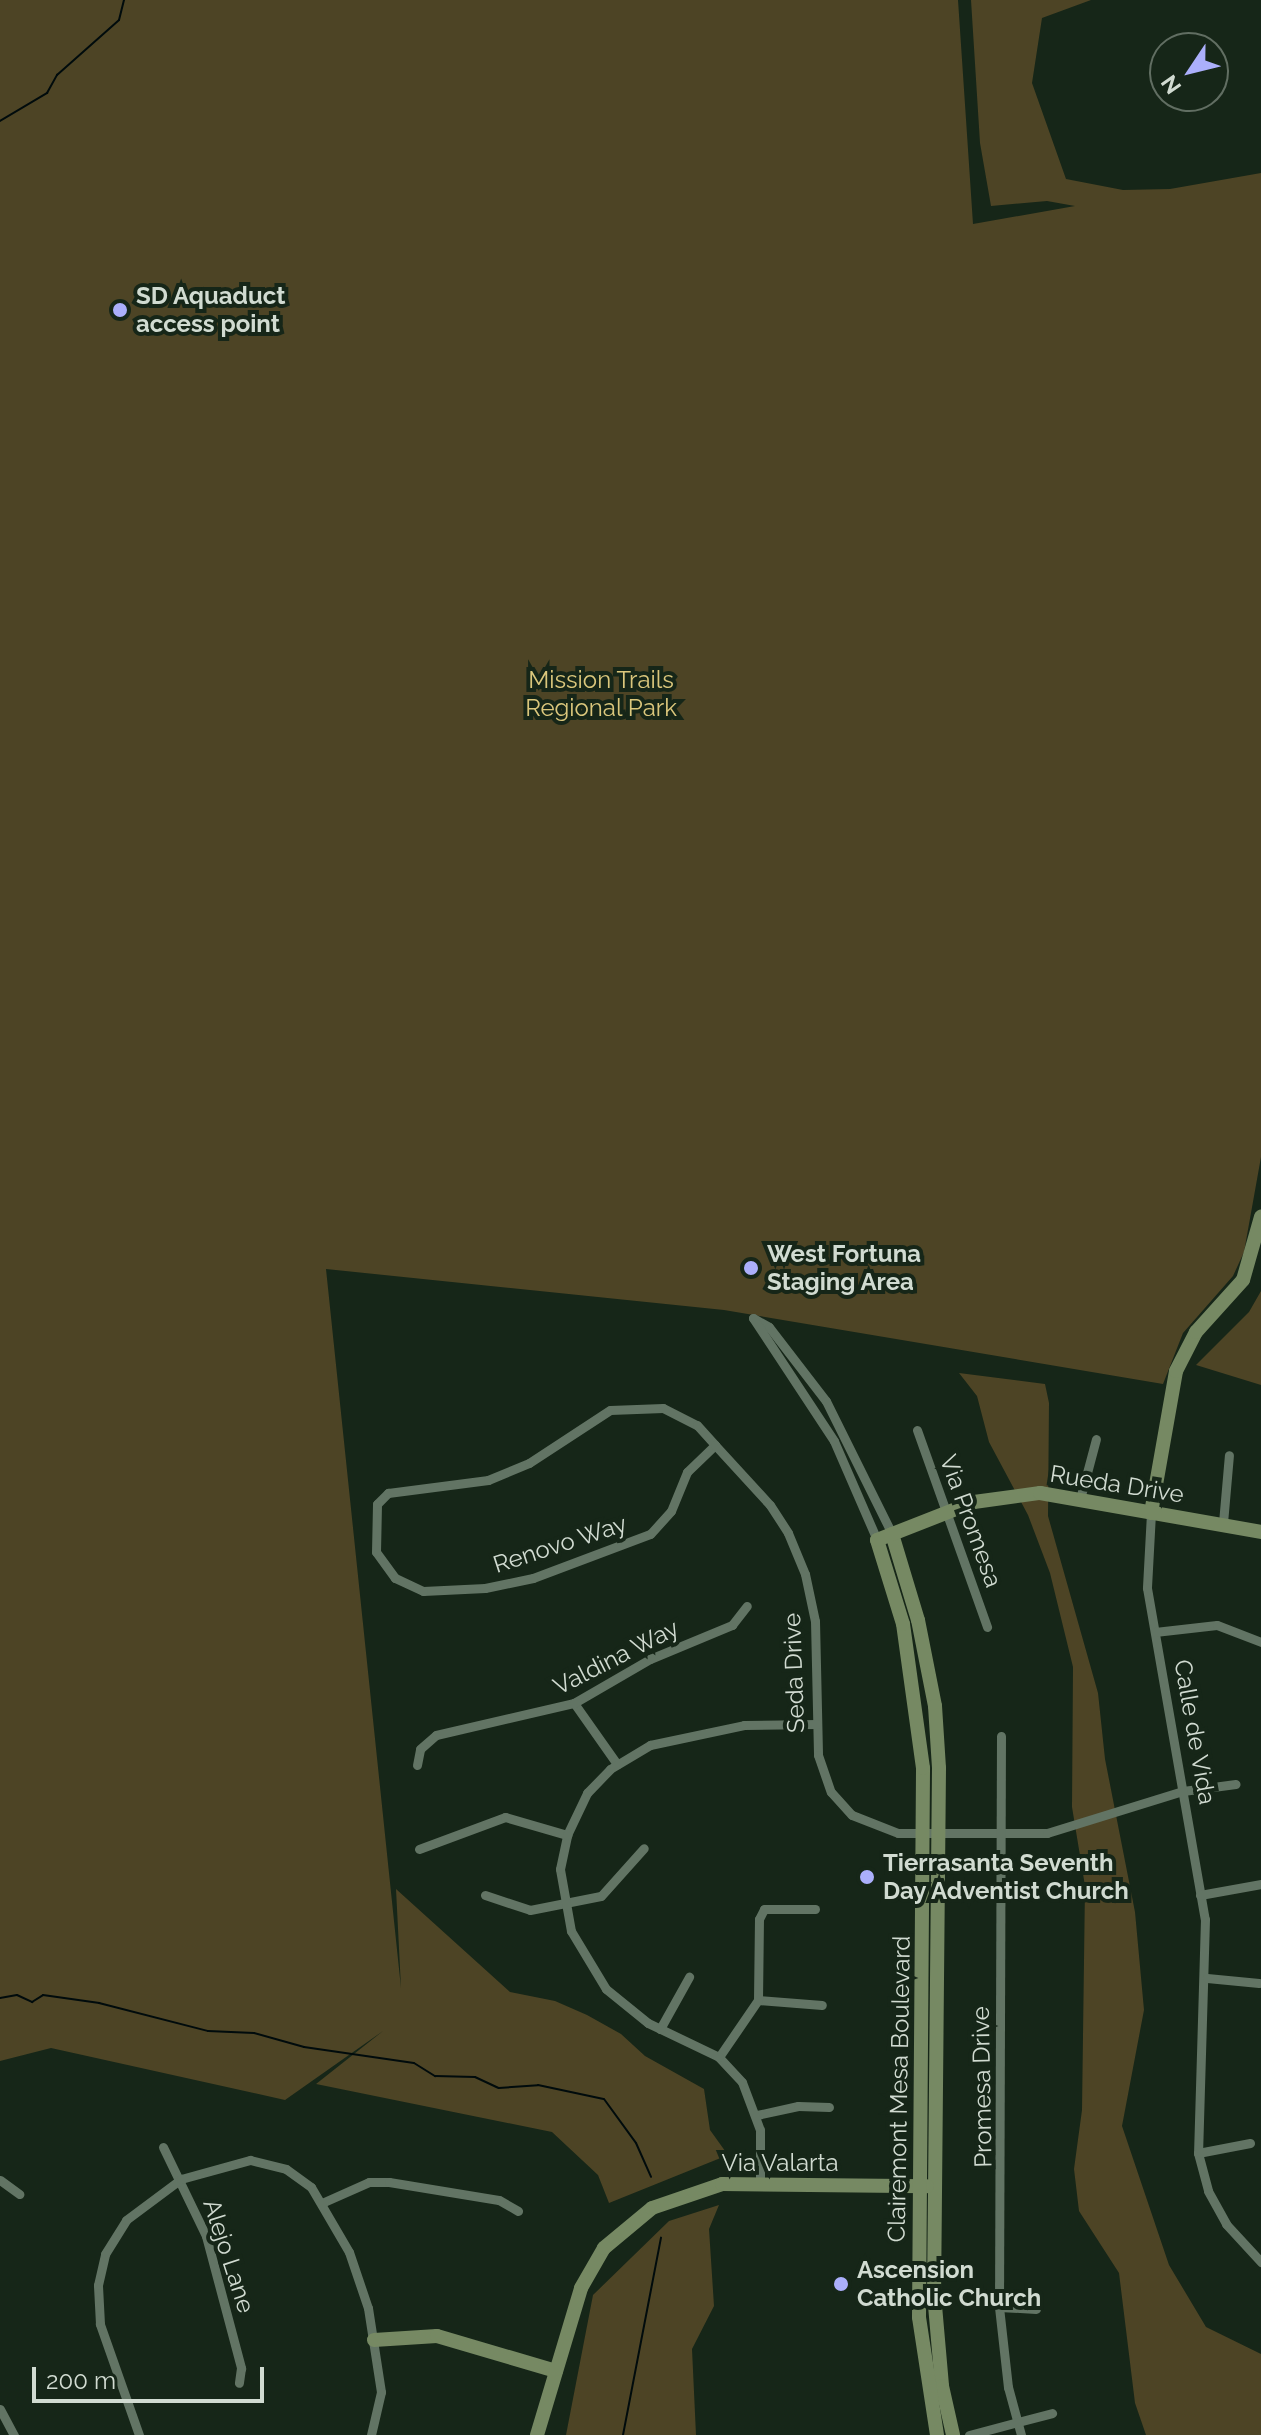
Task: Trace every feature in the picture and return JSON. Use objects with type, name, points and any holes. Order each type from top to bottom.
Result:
[{"type":"street","name":"Calle de Vida","points":[[1261,1217],[1243,1280],[1196,1332],[1176,1371],[1151,1513],[1146,1571],[1200,1895],[1207,1978],[1195,2119],[1198,2153],[1208,2191],[1226,2224],[1261,2262]]},
{"type":"street","name":"Clairemont Mesa Boulevard","points":[[937,2435],[920,2335],[921,1833],[918,1709],[903,1624],[877,1540],[834,1441],[753,1318],[769,1327],[826,1401],[892,1534],[918,1620],[935,1706],[935,2325],[953,2435]]},
{"type":"street","name":"Seda Drive","points":[[375,1513],[378,1501],[388,1493],[456,1488],[529,1463],[610,1410],[663,1408],[697,1425],[770,1505],[805,1574],[815,1621],[817,1724],[822,1772],[852,1815],[879,1829],[921,1833],[1047,1833],[1183,1791],[1236,1784]]},
{"type":"street","name":"Via Promesa","points":[[917,1430],[949,1512],[987,1627]]},
{"type":"street","points":[[1080,1499],[1096,1439]]},
{"type":"street","name":"Renovo Way","points":[[375,1513],[376,1552],[402,1583],[430,1592],[485,1588],[533,1578],[650,1534],[671,1511],[687,1472],[715,1445]]},
{"type":"street","points":[[1223,1523],[1229,1455]]},
{"type":"street","name":"Rueda Drive","points":[[877,1540],[949,1512],[1012,1495],[1040,1493],[1261,1532]]},
{"type":"street","name":"Valdina Way","points":[[417,1765],[420,1749],[436,1735],[574,1703],[650,1659],[732,1625],[747,1606]]},
{"type":"street","points":[[1155,1632],[1217,1625],[1261,1642]]},
{"type":"street","points":[[574,1703],[617,1764]]},
{"type":"street","points":[[760,2183],[757,2115],[742,2082],[719,2057],[660,2029],[626,2008],[597,1979],[576,1944],[564,1905],[560,1869],[567,1835],[587,1793],[617,1764],[650,1745],[754,1724],[817,1724]]},
{"type":"street","name":"Promesa Drive","points":[[1001,1736],[998,1834],[1003,2187],[999,2307],[1021,2435]]},
{"type":"street","points":[[419,1849],[505,1817],[567,1835]]},
{"type":"street","points":[[485,1895],[530,1910],[601,1896],[644,1848]]},
{"type":"street","points":[[1200,1895],[1261,1884]]},
{"type":"street","points":[[719,2057],[758,2000],[762,1981],[759,1919],[764,1909],[815,1909]]},
{"type":"street","points":[[660,2029],[689,1977]]},
{"type":"street","points":[[1207,1978],[1259,1983]]},
{"type":"street","points":[[758,2000],[822,2005]]},
{"type":"street","points":[[757,2115],[798,2106],[829,2107]]},
{"type":"street","points":[[1198,2153],[1250,2143]]},
{"type":"street","name":"Alejo Lane","points":[[163,2147],[181,2179],[214,2262],[241,2368],[239,2383]]},
{"type":"street","points":[[139,2435],[100,2324],[99,2274],[110,2244],[126,2220],[181,2179],[232,2161],[267,2162],[303,2180],[324,2202],[349,2252],[374,2340],[381,2392],[371,2435]]},
{"type":"street","points":[[0,2180],[19,2194]]},
{"type":"street","points":[[324,2202],[369,2182],[389,2182],[499,2200],[518,2211]]},
{"type":"street","name":"Via Valarta","points":[[537,2435],[581,2288],[604,2248],[626,2227],[667,2199],[702,2187],[760,2183],[936,2185]]},
{"type":"street","points":[[999,2307],[1036,2309]]},
{"type":"street","points":[[374,2340],[437,2336],[556,2371]]},
{"type":"street","points":[[0,2409],[14,2435]]},
{"type":"street","points":[[969,2435],[1016,2420],[1052,2413]]},
{"type":"green space","name":"Mission Trails Regional Park","points":[[0,0],[958,0],[973,224],[1075,206],[1047,201],[991,206],[980,143],[971,0],[1091,0],[1042,18],[1032,83],[1066,179],[1123,190],[1170,189],[1261,173],[1261,1157],[1244,1252],[1233,1276],[1183,1333],[1163,1384],[724,1310],[326,1269],[401,1988],[396,1889],[510,1992],[555,2001],[587,2015],[621,2034],[645,2056],[704,2089],[710,2130],[728,2155],[609,2203],[598,2175],[552,2132],[316,2084],[383,2031],[285,2100],[51,2048],[0,2061]]},
{"type":"green space","points":[[1261,1291],[1261,1385],[1196,1365],[1249,1312]]},
{"type":"green space","points":[[959,1373],[1045,1384],[1049,1403],[1048,1516],[1098,1693],[1105,1759],[1135,1912],[1144,2010],[1122,2126],[1169,2265],[1206,2327],[1261,2354],[1261,2435],[1146,2435],[1135,2403],[1119,2273],[1079,2211],[1074,2169],[1082,2110],[1085,1886],[1072,1807],[1073,1667],[1050,1573],[1028,1515],[989,1442],[977,1396]]},
{"type":"green space","points":[[719,2205],[709,2229],[714,2306],[692,2349],[696,2435],[566,2435],[593,2295],[669,2221]]},
{"type":"waterway","points":[[0,121],[47,93],[57,75],[119,20],[124,0]]},
{"type":"waterway","points":[[0,1998],[17,1995],[32,2002],[43,1995],[99,2003],[208,2031],[254,2033],[304,2047],[414,2063],[435,2076],[475,2077],[499,2088],[538,2085],[604,2099],[636,2143],[651,2177]]},
{"type":"waterway","points":[[623,2435],[661,2238]]},
{"type":"place","name":"SD Aquaduct access point","points":[[120,310]]},
{"type":"place","name":"West Fortuna Staging Area","points":[[751,1268]]},
{"type":"place","name":"Tierrasanta Seventh Day Adventist Church","points":[[867,1877]]},
{"type":"place","name":"Ascension Catholic Church","points":[[841,2284]]}]
